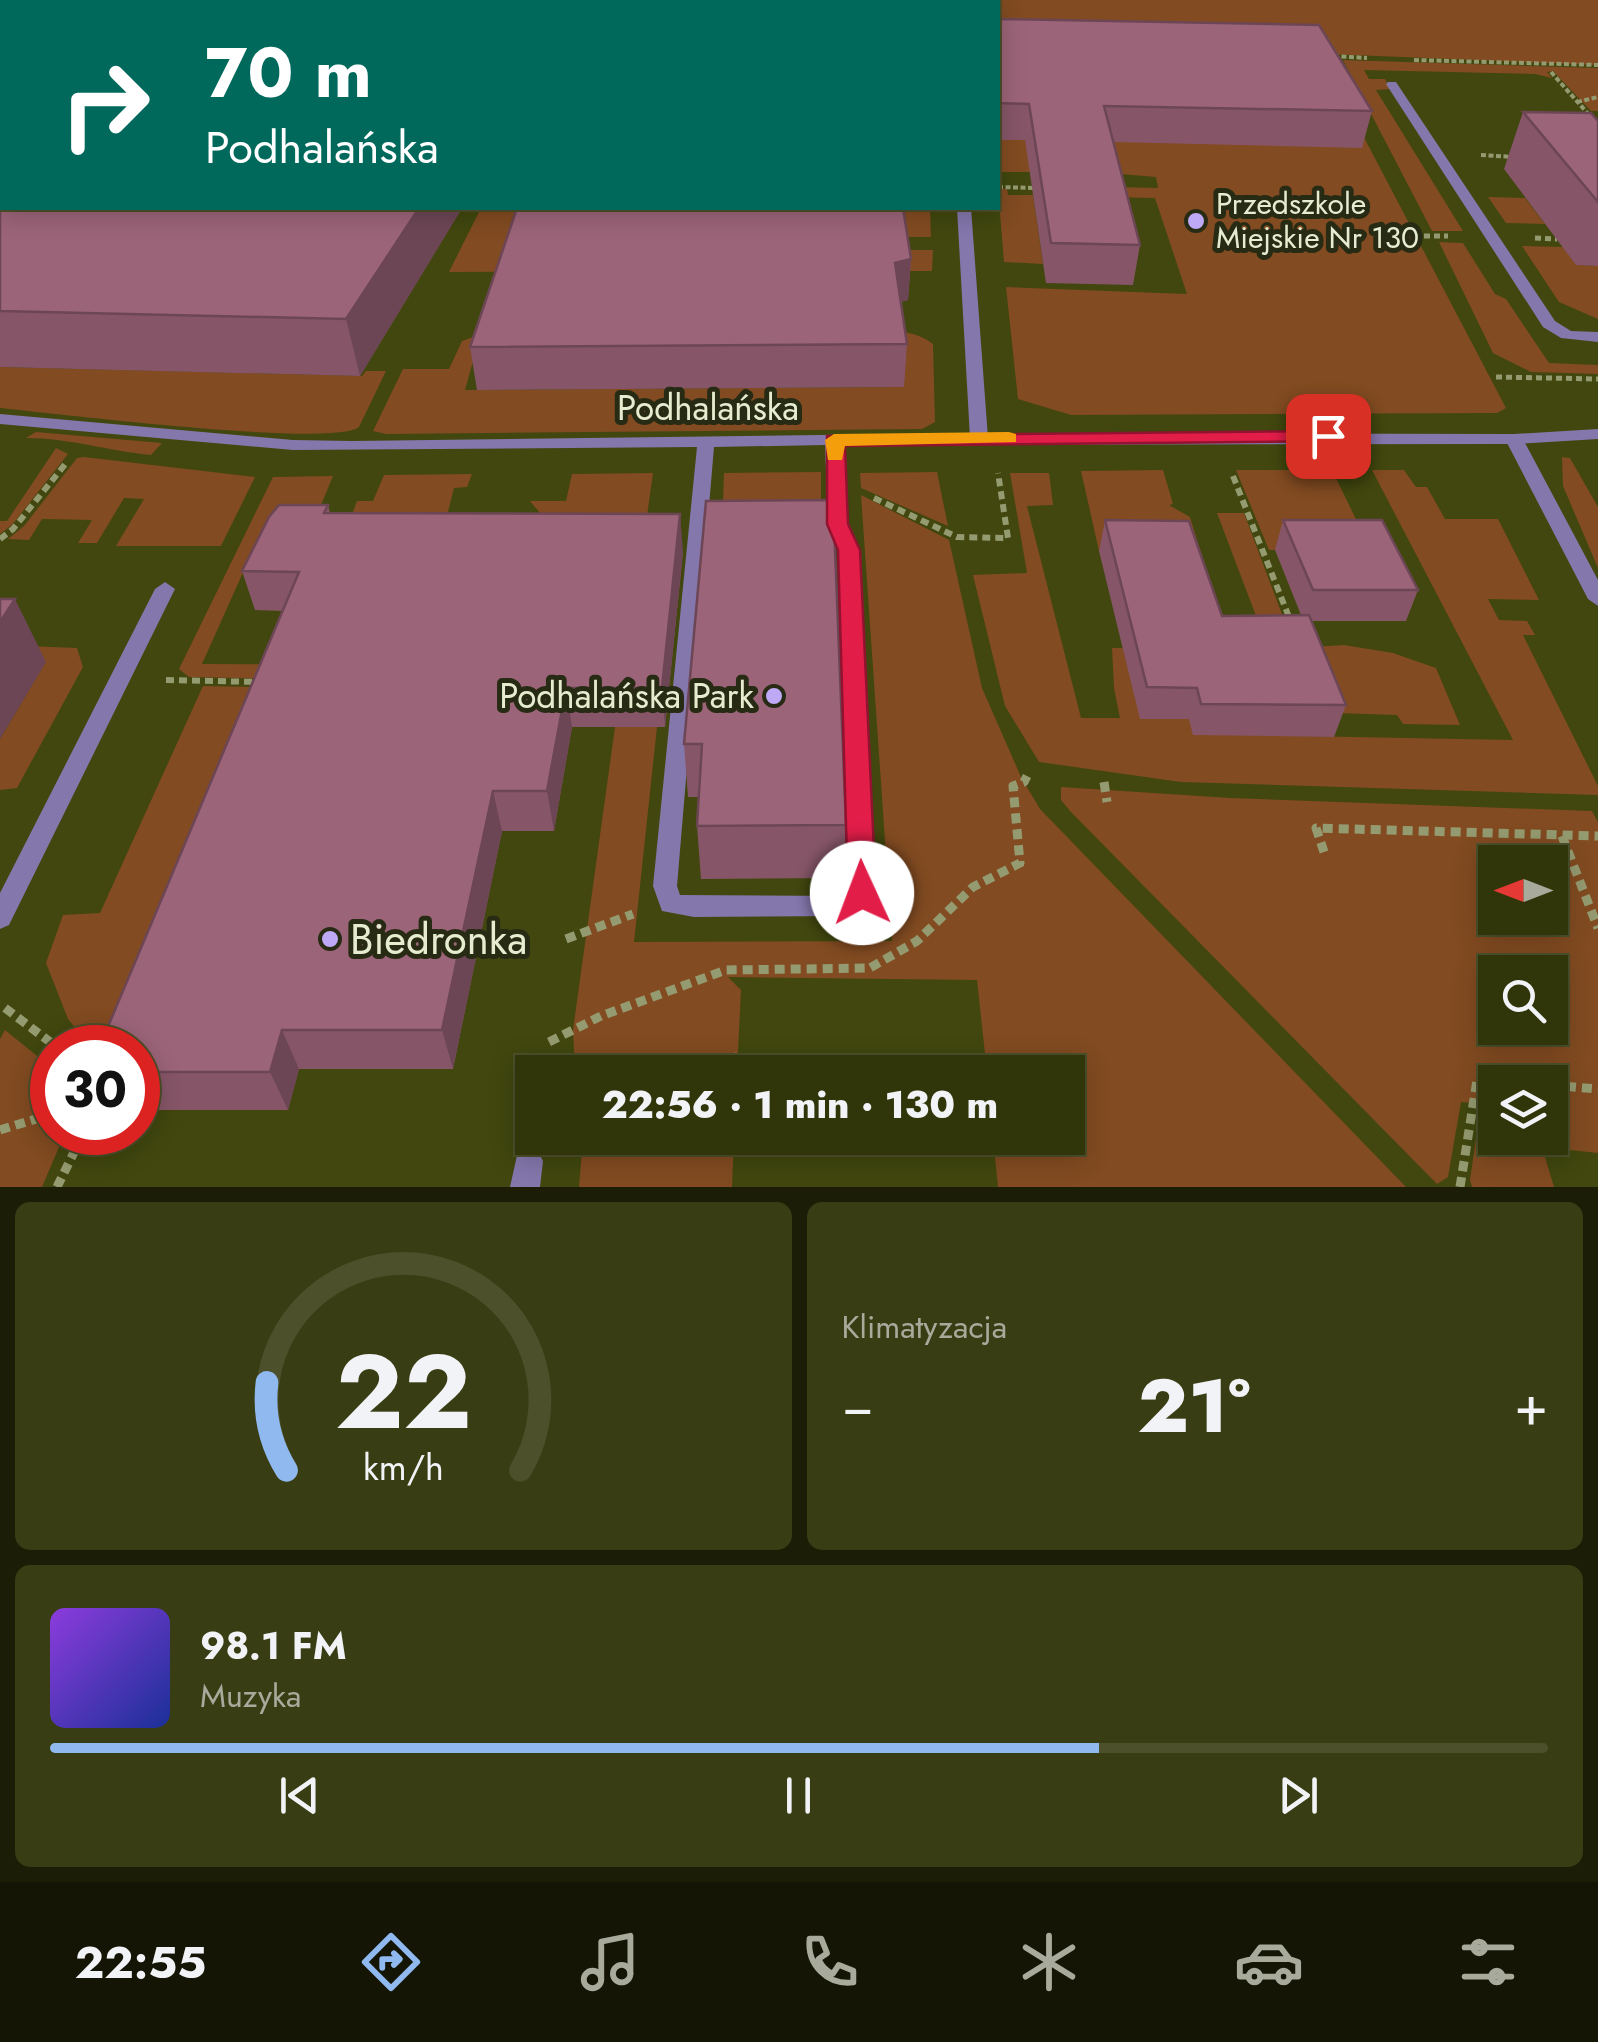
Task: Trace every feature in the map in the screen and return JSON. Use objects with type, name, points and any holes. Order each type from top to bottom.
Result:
[{"type":"street","points":[[1392,84],[1550,324],[1567,334],[1598,337]]},
{"type":"street","points":[[964,210],[980,438]]},
{"type":"street","name":"Podhalańska","points":[[0,419],[294,445],[980,438],[1514,439],[1598,434]]},
{"type":"street","points":[[1514,439],[1598,600]]},
{"type":"street","points":[[706,440],[667,900],[694,906],[846,906],[855,903],[862,893],[849,550],[837,524],[834,440]]},
{"type":"street","points":[[0,918],[166,589]]},
{"type":"path","points":[[1335,66],[1329,56],[1378,58]]},
{"type":"path","points":[[1406,60],[1598,65]]},
{"type":"path","points":[[1551,72],[1598,126]]},
{"type":"path","points":[[1577,102],[1598,97]]},
{"type":"path","points":[[1471,155],[1524,157]]},
{"type":"path","points":[[1000,187],[1043,188]]},
{"type":"path","points":[[1496,376],[1598,380]]},
{"type":"path","points":[[0,539],[13,529],[77,449]]},
{"type":"path","points":[[1229,465],[1293,626]]},
{"type":"path","points":[[873,498],[957,537],[1008,538],[997,467]]},
{"type":"path","points":[[166,680],[268,682],[260,700]]},
{"type":"path","points":[[1104,782],[1106,802]]},
{"type":"path","points":[[1324,852],[1316,828],[1598,836]]},
{"type":"path","points":[[1562,835],[1598,928]]},
{"type":"path","points":[[566,939],[667,900]]},
{"type":"path","points":[[6,1008],[30,1026]]},
{"type":"path","points":[[1460,1187],[1478,1080]]},
{"type":"path","points":[[1568,1086],[1598,1089]]},
{"type":"path","points":[[0,1130],[30,1121]]},
{"type":"path","points":[[57,1187],[73,1155]]},
{"type":"shaded area","points":[[1000,0],[1598,0],[1598,65],[1327,54],[1000,48]]},
{"type":"shaded area","points":[[1343,60],[1598,68],[1598,111],[1591,111],[1553,71],[1547,72],[1552,78],[1535,74],[1364,70],[1369,79],[1385,79],[1390,89],[1376,90],[1463,231],[1432,231]]},
{"type":"shaded area","name":"Przedszkole Miejskie Nr 130","points":[[1347,105],[1506,408],[1497,413],[1071,415],[1018,399],[1006,287],[1187,294],[1155,198],[1105,197],[1071,186],[1158,188],[1156,177],[1108,173],[1101,142]]},
{"type":"shaded area","points":[[1000,139],[1045,141],[1031,172],[1000,172]]},
{"type":"shaded area","points":[[1000,189],[1007,189],[1008,195],[1033,195],[1043,264],[1004,262]]},
{"type":"shaded area","points":[[1488,197],[1525,198],[1545,224],[1506,223]]},
{"type":"shaded area","points":[[480,210],[930,210],[931,237],[906,237],[906,250],[933,250],[932,271],[449,272]]},
{"type":"shaded area","points":[[1439,242],[1463,243],[1495,294],[1506,299],[1549,363],[1598,365],[1598,374],[1531,372],[1493,353]]},
{"type":"shaded area","points":[[1522,246],[1563,247],[1576,265],[1598,266],[1598,319],[1559,302]]},
{"type":"shaded area","points":[[834,331],[899,331],[933,344],[935,422],[922,429],[386,434],[373,431],[403,369],[449,369],[462,341],[487,332],[477,347],[465,390],[903,387]]},
{"type":"shaded area","points":[[0,367],[362,376],[366,371],[386,371],[359,427],[299,434],[0,408]]},
{"type":"shaded area","points":[[36,432],[162,443],[151,455],[26,438]]},
{"type":"shaded area","points":[[56,448],[68,454],[12,525],[0,534],[0,521],[7,521]]},
{"type":"shaded area","points":[[1562,457],[1570,458],[1598,507],[1598,568],[1563,486]]},
{"type":"shaded area","points":[[77,458],[255,477],[221,546],[116,546],[144,499],[124,498],[97,543],[78,543],[92,520],[42,519],[29,540],[8,539],[24,526]]},
{"type":"shaded area","points":[[1163,470],[1173,504],[1169,505],[1190,517],[1212,588],[1208,595],[1099,551],[1081,471]]},
{"type":"shaded area","points":[[1236,470],[1332,470],[1371,550],[1269,550]]},
{"type":"shaded area","points":[[1372,470],[1404,470],[1416,487],[1427,487],[1445,519],[1498,519],[1539,600],[1488,599],[1499,620],[1527,621],[1535,635],[1523,635],[1598,786],[1598,795],[1181,782],[1039,762],[1005,706],[973,575],[1027,573],[1010,473],[1049,473],[1053,505],[1027,506],[1081,718],[1120,718],[1112,648],[1131,648],[1301,736],[1513,740]]},
{"type":"shaded area","points":[[821,472],[821,501],[723,501],[724,473]]},
{"type":"shaded area","points":[[937,472],[948,526],[861,488],[860,473]]},
{"type":"shaded area","points":[[653,473],[642,552],[566,544],[530,501],[566,501],[572,474]]},
{"type":"shaded area","points":[[472,474],[467,487],[454,488],[440,543],[342,542],[357,501],[373,501],[384,475]]},
{"type":"shaded area","points":[[333,476],[312,527],[263,528],[202,664],[600,665],[280,679],[189,677],[179,669],[273,477]]},
{"type":"shaded area","points":[[861,495],[949,540],[982,688],[1021,777],[1040,809],[1406,1187],[998,1187],[995,1155],[1085,1155],[1085,1055],[985,1055],[977,980],[728,977],[741,990],[738,1055],[574,1055],[573,1030],[615,727],[657,727],[634,942],[892,941]]},
{"type":"shaded area","points":[[1217,513],[1244,513],[1310,689],[1284,690]]},
{"type":"shaded area","points":[[0,645],[77,648],[83,667],[17,788],[0,790],[0,739],[45,663]]},
{"type":"shaded area","points":[[1344,645],[1393,653],[1436,668],[1460,725],[1403,724],[1397,715],[1337,713],[1312,647]]},
{"type":"shaded area","points":[[203,686],[258,687],[119,1025],[73,1025],[46,963],[63,915],[100,913]]},
{"type":"shaded area","points":[[1061,787],[1230,798],[1592,811],[1598,822],[1598,1153],[1568,1150],[1568,1065],[1478,1065],[1478,1104],[1461,1102],[1448,1177],[1437,1184],[1061,800]]},
{"type":"shaded area","points":[[5,1030],[30,1050],[30,1155],[56,1155],[42,1187],[0,1187],[0,1039]]},
{"type":"shaded area","points":[[1478,1125],[1478,1155],[1544,1155],[1554,1187],[1472,1187]]},
{"type":"shaded area","points":[[582,1155],[733,1155],[732,1187],[579,1187]]},
{"type":"building","points":[[1000,19],[1319,25],[1372,111],[1104,106],[1140,245],[1051,243],[1029,104],[1000,103]]},
{"type":"building","points":[[1523,112],[1591,113],[1598,121],[1598,202]]},
{"type":"building","points":[[0,210],[418,210],[346,319],[0,311]]},
{"type":"building","points":[[516,210],[903,210],[911,259],[895,263],[907,344],[470,347]]},
{"type":"building","name":"Podhalańska Park","points":[[833,500],[846,825],[697,826],[702,744],[684,744],[706,501]]},
{"type":"building","points":[[279,505],[328,505],[324,513],[680,514],[662,688],[566,688],[547,791],[493,791],[442,1030],[282,1030],[270,1072],[160,1072],[160,1025],[109,1025],[299,572],[242,571]]},
{"type":"building","points":[[1105,520],[1189,521],[1222,616],[1309,615],[1346,705],[1201,704],[1197,688],[1147,687]]},
{"type":"building","points":[[1283,520],[1382,520],[1418,590],[1313,590]]},
{"type":"building","points":[[0,599],[15,599],[0,622]]},
{"type":"slow traffic","points":[[835,456],[834,440],[1009,438]]},
{"type":"place","name":"Przedszkole Miejskie Nr 130","points":[[1196,221]]},
{"type":"place","name":"Podhalańska Park","points":[[774,696]]},
{"type":"place","name":"Biedronka","points":[[330,939]]},
{"type":"route","points":[[862,893],[849,550],[837,524],[834,440],[1328,436]]}]
